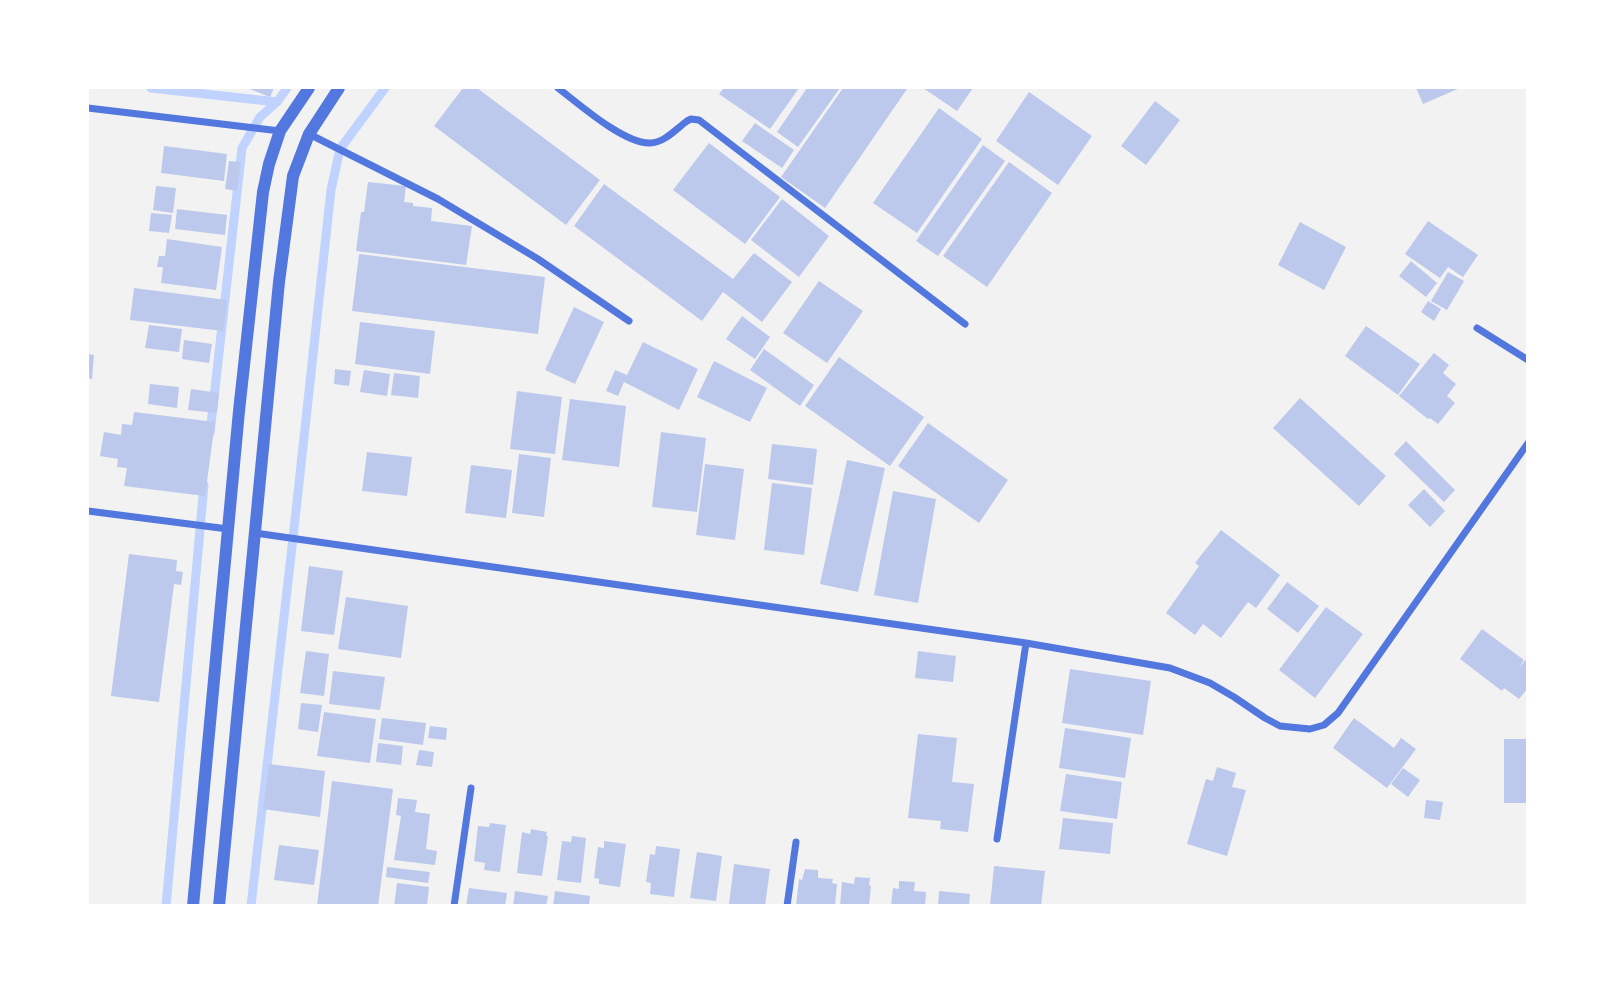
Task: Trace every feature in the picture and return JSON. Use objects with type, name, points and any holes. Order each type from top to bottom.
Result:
[{"type":"street","points":[[193,905],[260,214],[268,164],[280,131],[309,88]]},
{"type":"street","points":[[219,905],[279,282],[290,196],[293,176],[309,134],[340,88]]},
{"type":"street","points":[[558,88],[620,134],[648,143],[665,138],[691,119],[699,120],[965,324]]},
{"type":"street","points":[[88,108],[280,131]]},
{"type":"street","points":[[309,134],[438,200],[538,258],[629,321]]},
{"type":"street","points":[[1477,328],[1528,360]]},
{"type":"street","points":[[255,533],[1026,643],[1170,668],[1210,683],[1280,726],[1310,729],[1324,725],[1338,713],[1528,443]]},
{"type":"street","points":[[88,511],[228,528]]},
{"type":"street","points":[[997,839],[1026,643]]},
{"type":"street","points":[[454,905],[471,788]]},
{"type":"street","points":[[787,905],[796,842]]},
{"type":"building","points":[[247,88],[274,88],[270,97]]},
{"type":"building","points":[[463,88],[477,88],[600,180],[566,225],[434,126]]},
{"type":"building","points":[[724,88],[799,88],[770,129],[719,94]]},
{"type":"building","points":[[807,88],[840,88],[798,147],[777,132]]},
{"type":"building","points":[[843,88],[907,89],[825,208],[781,177]]},
{"type":"building","points":[[923,88],[973,88],[957,111]]},
{"type":"building","points":[[1416,88],[1460,88],[1423,104]]},
{"type":"building","points":[[1029,92],[1092,136],[1058,185],[996,141]]},
{"type":"building","points":[[1155,101],[1180,120],[1146,165],[1121,146]]},
{"type":"building","points":[[939,108],[982,139],[917,233],[873,203]]},
{"type":"building","points":[[755,123],[794,150],[782,168],[742,141]]},
{"type":"building","points":[[709,143],[780,197],[745,244],[673,190]]},
{"type":"building","points":[[983,145],[1005,161],[938,256],[916,241]]},
{"type":"building","points":[[164,146],[227,154],[224,181],[161,173]]},
{"type":"building","points":[[229,161],[241,162],[237,191],[225,189]]},
{"type":"building","points":[[1009,162],[1052,193],[987,287],[943,256]]},
{"type":"building","points":[[368,182],[406,186],[404,202],[432,208],[431,221],[472,226],[466,265],[356,251]]},
{"type":"building","points":[[604,184],[733,279],[754,253],[792,282],[762,322],[723,292],[702,321],[574,226]]},
{"type":"building","points":[[156,186],[176,188],[173,213],[153,210]]},
{"type":"building","points":[[782,199],[829,236],[799,277],[751,240]]},
{"type":"building","points":[[177,209],[227,215],[225,235],[175,229]]},
{"type":"building","points":[[151,213],[172,215],[169,233],[149,231]]},
{"type":"building","points":[[1428,221],[1478,255],[1463,277],[1448,267],[1440,278],[1405,254]]},
{"type":"building","points":[[1300,222],[1346,247],[1324,290],[1278,265]]},
{"type":"building","points":[[167,239],[222,247],[216,290],[161,283],[163,267],[157,267],[159,256],[165,256]]},
{"type":"building","points":[[359,254],[545,277],[538,334],[352,311]]},
{"type":"building","points":[[1411,261],[1437,283],[1426,297],[1399,276]]},
{"type":"building","points":[[1448,272],[1464,281],[1447,310],[1431,301]]},
{"type":"building","points":[[819,281],[863,311],[827,363],[783,333]]},
{"type":"building","points":[[134,288],[227,300],[223,331],[130,320]]},
{"type":"building","points":[[1428,301],[1441,309],[1434,321],[1421,312]]},
{"type":"building","points":[[574,307],[604,322],[575,384],[545,370]]},
{"type":"building","points":[[742,316],[770,337],[755,359],[726,339]]},
{"type":"building","points":[[360,322],[435,331],[430,374],[355,364]]},
{"type":"building","points":[[149,325],[182,329],[179,352],[145,348]]},
{"type":"building","points":[[1366,326],[1420,364],[1398,395],[1345,356]]},
{"type":"building","points":[[184,340],[212,344],[209,363],[182,359]]},
{"type":"building","points":[[643,342],[698,369],[679,410],[624,382],[618,396],[606,391],[615,370],[627,375]]},
{"type":"building","points":[[764,349],[814,385],[800,406],[750,370]]},
{"type":"building","points":[[1434,353],[1449,365],[1443,373],[1456,384],[1447,396],[1455,403],[1438,424],[1399,396]]},
{"type":"building","points":[[88,354],[94,355],[92,379],[88,378]]},
{"type":"building","points":[[839,357],[924,417],[890,466],[805,406]]},
{"type":"building","points":[[714,361],[767,388],[750,422],[697,397]]},
{"type":"building","points":[[335,369],[351,371],[349,386],[334,384]]},
{"type":"building","points":[[364,370],[390,374],[387,396],[360,392]]},
{"type":"building","points":[[394,373],[420,376],[418,398],[391,395]]},
{"type":"building","points":[[150,384],[179,387],[177,408],[148,404]]},
{"type":"building","points":[[191,389],[219,393],[217,413],[188,410]]},
{"type":"building","points":[[517,391],[562,397],[555,454],[510,449]]},
{"type":"building","points":[[1300,398],[1386,476],[1359,506],[1273,428]]},
{"type":"building","points":[[570,399],[626,406],[619,467],[562,460]]},
{"type":"building","points":[[134,412],[215,422],[205,496],[124,486],[127,468],[117,467],[118,459],[100,456],[104,432],[121,435],[122,424],[132,425]]},
{"type":"building","points":[[928,423],[1008,480],[979,523],[898,466]]},
{"type":"building","points":[[661,432],[706,438],[697,512],[652,507]]},
{"type":"building","points":[[1406,441],[1455,490],[1444,502],[1394,454]]},
{"type":"building","points":[[772,444],[817,449],[813,485],[768,479]]},
{"type":"building","points":[[367,452],[412,457],[407,496],[362,491]]},
{"type":"building","points":[[519,454],[551,458],[544,517],[512,513]]},
{"type":"building","points":[[847,460],[885,468],[858,592],[820,584]]},
{"type":"building","points":[[705,464],[744,469],[735,540],[696,535]]},
{"type":"building","points":[[471,465],[512,470],[506,518],[465,513]]},
{"type":"building","points":[[772,483],[812,488],[804,555],[764,550]]},
{"type":"building","points":[[1424,489],[1445,511],[1430,527],[1408,505]]},
{"type":"building","points":[[893,491],[936,499],[918,603],[874,595]]},
{"type":"building","points":[[1221,530],[1280,575],[1256,608],[1248,602],[1221,638],[1203,624],[1195,635],[1166,613],[1199,566],[1195,563]]},
{"type":"building","points":[[129,554],[177,560],[176,571],[183,572],[181,585],[174,584],[159,702],[111,696]]},
{"type":"building","points":[[309,566],[343,571],[334,635],[301,631]]},
{"type":"building","points":[[1287,582],[1319,606],[1298,633],[1267,609]]},
{"type":"building","points":[[346,597],[408,606],[401,658],[338,649]]},
{"type":"building","points":[[1326,607],[1363,634],[1315,698],[1279,670]]},
{"type":"building","points":[[1482,629],[1524,660],[1519,668],[1528,657],[1528,688],[1519,699],[1504,688],[1502,691],[1460,659]]},
{"type":"building","points":[[306,651],[329,654],[324,696],[300,693]]},
{"type":"building","points":[[918,651],[956,656],[953,682],[915,678]]},
{"type":"building","points":[[1070,669],[1151,681],[1143,735],[1062,723]]},
{"type":"building","points":[[333,671],[385,677],[380,710],[329,704]]},
{"type":"building","points":[[301,703],[322,705],[318,732],[298,729]]},
{"type":"building","points":[[324,712],[376,719],[370,763],[317,756]]},
{"type":"building","points":[[382,718],[426,723],[423,745],[379,739]]},
{"type":"building","points":[[1354,718],[1394,748],[1401,738],[1416,749],[1387,788],[1333,748]]},
{"type":"building","points":[[430,726],[447,728],[446,740],[428,738]]},
{"type":"building","points":[[1065,728],[1131,738],[1125,778],[1059,768]]},
{"type":"building","points":[[918,734],[957,738],[952,782],[974,784],[968,832],[940,829],[941,821],[908,818]]},
{"type":"building","points":[[1504,739],[1528,739],[1528,803],[1504,803]]},
{"type":"building","points":[[378,743],[403,746],[401,765],[376,762]]},
{"type":"building","points":[[419,750],[434,752],[432,767],[416,765]]},
{"type":"building","points":[[269,764],[325,771],[320,817],[263,809]]},
{"type":"building","points":[[1217,767],[1236,773],[1232,787],[1246,790],[1227,856],[1187,844],[1206,779],[1213,781]]},
{"type":"building","points":[[1403,768],[1420,780],[1408,797],[1391,784]]},
{"type":"building","points":[[1066,774],[1122,782],[1117,819],[1060,811]]},
{"type":"building","points":[[332,781],[393,789],[378,906],[317,906]]},
{"type":"building","points":[[398,798],[417,800],[415,812],[430,814],[426,849],[437,851],[435,865],[394,860],[401,816],[396,815]]},
{"type":"building","points":[[1426,800],[1443,802],[1440,820],[1424,818]]},
{"type":"building","points":[[1063,818],[1113,823],[1110,854],[1059,849]]},
{"type":"building","points":[[490,823],[506,825],[500,872],[484,870],[485,863],[474,861],[478,826],[489,827]]},
{"type":"building","points":[[531,829],[547,832],[548,836],[542,876],[517,873],[522,832],[530,834]]},
{"type":"building","points":[[572,836],[586,838],[581,883],[557,880],[562,841],[571,842]]},
{"type":"building","points":[[604,841],[626,844],[620,887],[599,884],[599,879],[594,878],[598,847],[604,848]]},
{"type":"building","points":[[279,845],[319,850],[314,885],[274,880]]},
{"type":"building","points":[[656,846],[680,849],[674,897],[650,894],[651,883],[646,882],[650,854],[655,855]]},
{"type":"building","points":[[697,852],[722,856],[716,901],[690,898]]},
{"type":"building","points":[[734,864],[770,869],[765,906],[729,904]]},
{"type":"building","points":[[994,866],[1045,871],[1041,906],[990,906]]},
{"type":"building","points":[[387,867],[430,872],[428,883],[386,877]]},
{"type":"building","points":[[805,869],[818,870],[818,878],[833,879],[832,883],[837,884],[835,906],[796,906],[799,879],[802,880]]},
{"type":"building","points":[[855,877],[870,878],[869,906],[840,906],[842,882],[854,884]]},
{"type":"building","points":[[899,881],[915,882],[914,891],[926,892],[925,906],[891,906],[893,888],[899,889]]},
{"type":"building","points":[[397,883],[429,887],[427,906],[394,906]]},
{"type":"building","points":[[469,888],[507,893],[505,906],[466,906]]},
{"type":"building","points":[[515,891],[548,896],[546,906],[513,906]]},
{"type":"building","points":[[555,891],[590,896],[589,906],[553,906]]},
{"type":"building","points":[[939,891],[970,894],[969,906],[938,906]]},
{"type":"waterway","points":[[151,88],[277,102]]},
{"type":"waterway","points":[[210,433],[242,148],[260,117],[277,102],[287,88]]},
{"type":"waterway","points":[[251,906],[331,190],[340,149],[385,88]]},
{"type":"waterway","points":[[166,906],[204,485]]}]
